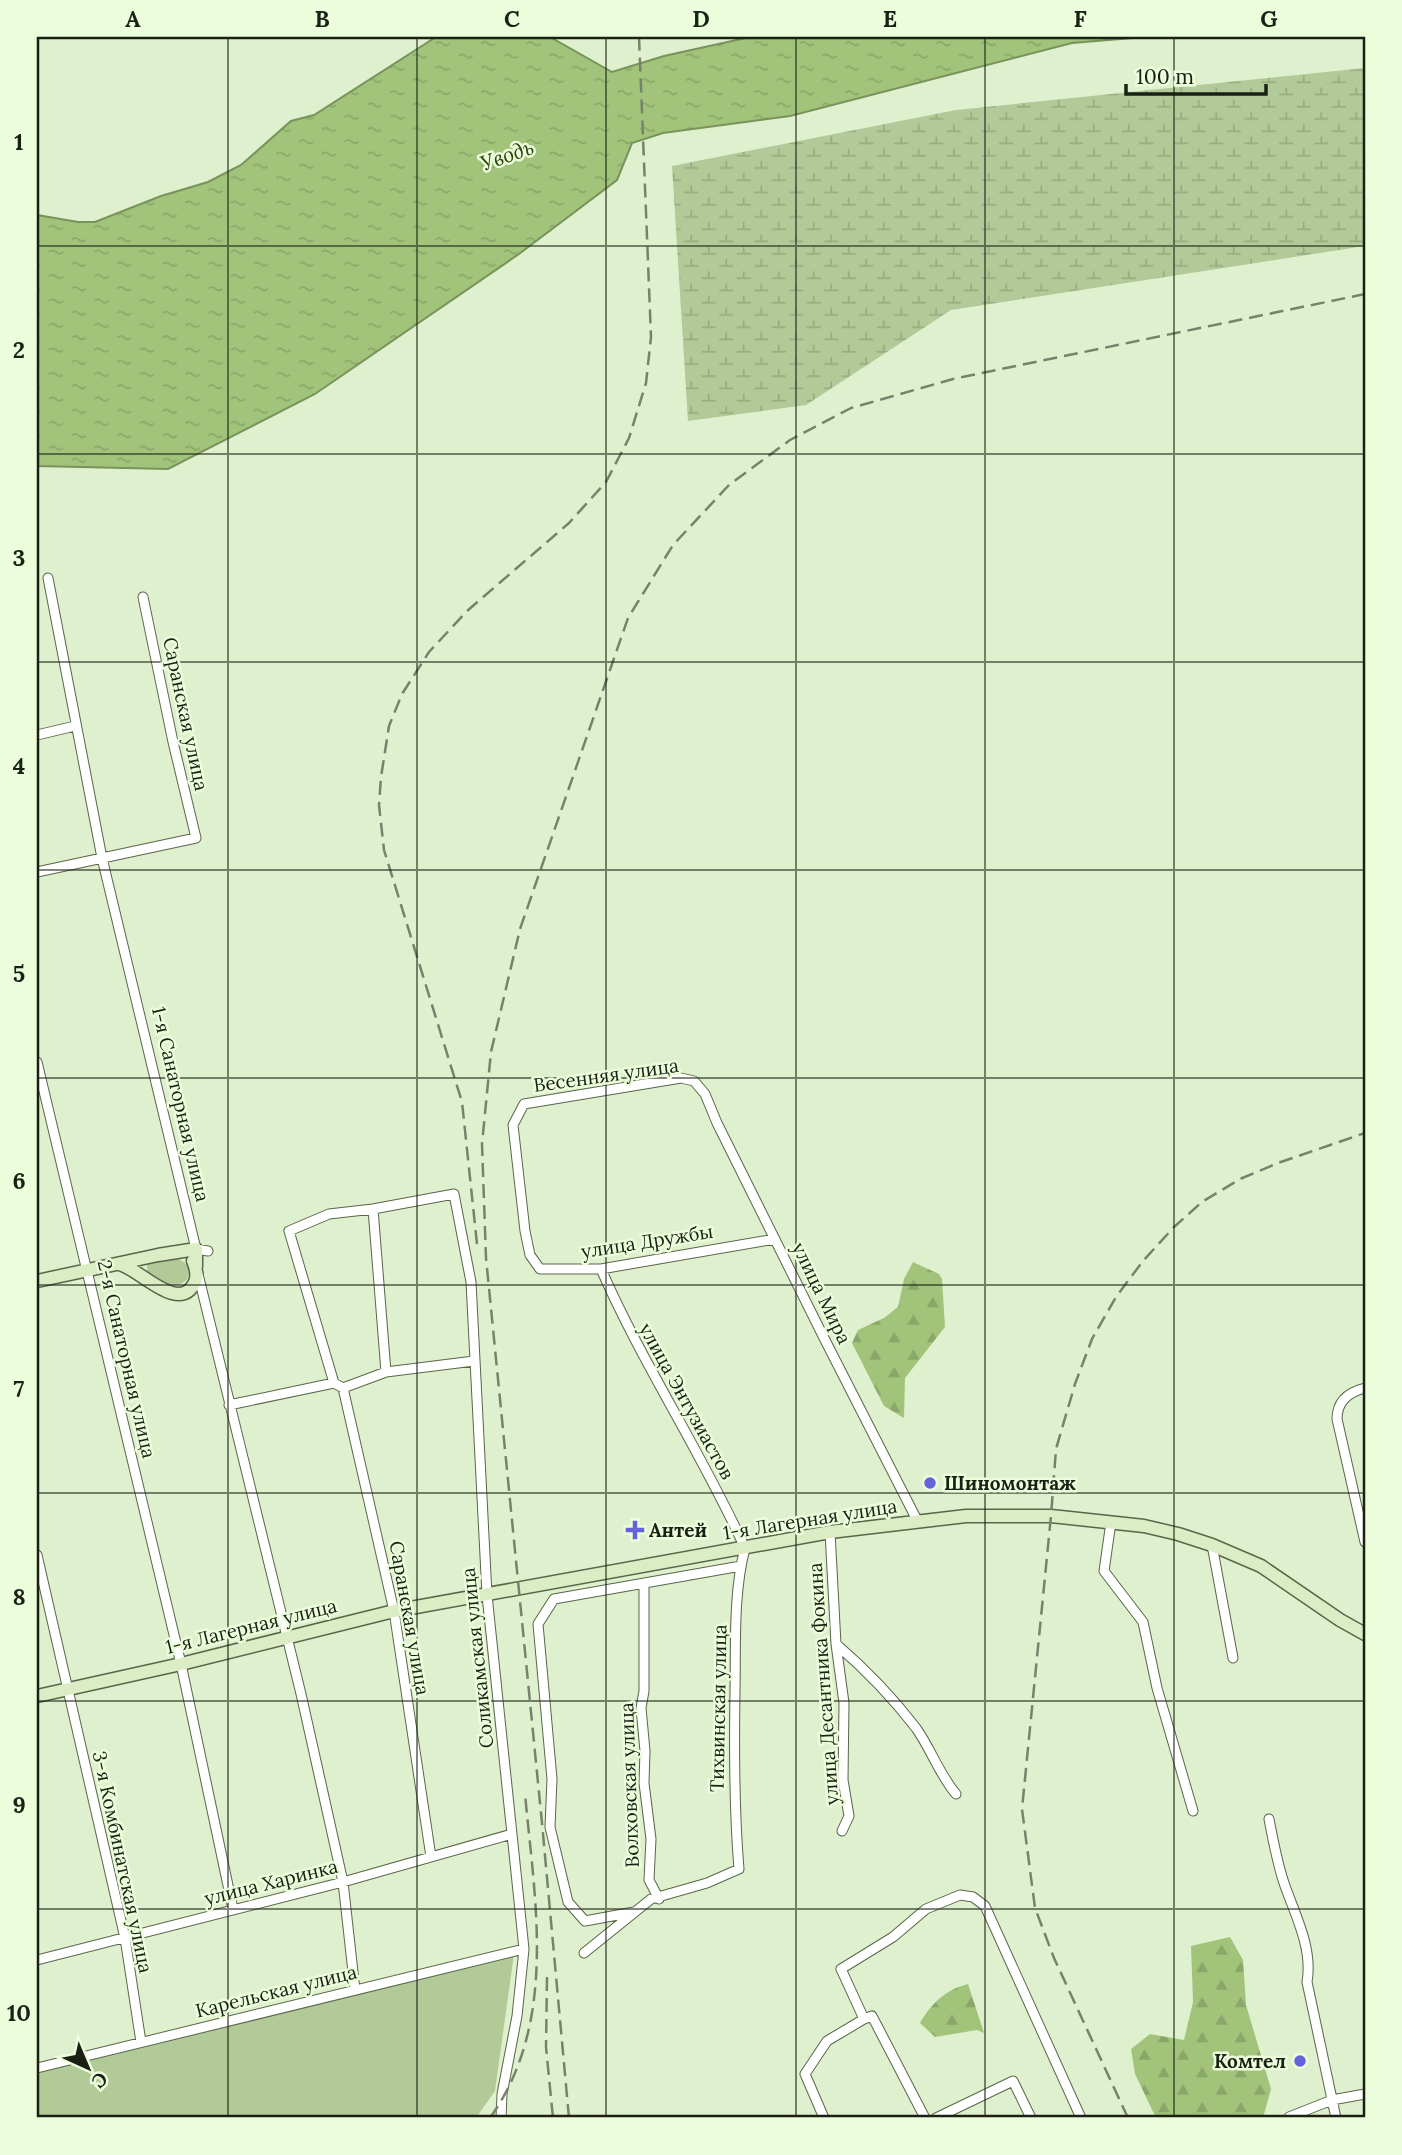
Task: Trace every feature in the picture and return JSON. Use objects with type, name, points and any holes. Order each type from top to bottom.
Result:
[{"type":"main road","points":[[37,1281],[174,1252],[202,1250]]},
{"type":"main road","name":"1-я Санаторная улица","points":[[196,1267],[202,1250]]},
{"type":"main road","points":[[118,1264],[131,1267],[148,1282],[174,1294],[191,1287],[195,1281],[196,1267],[188,1256],[174,1252]]},
{"type":"main road","name":"1-я Лагерная улица","points":[[37,1696],[181,1664],[394,1611],[830,1532],[966,1516],[1051,1516],[1111,1522],[1144,1526],[1212,1545],[1261,1566],[1365,1634]]},
{"type":"street","name":"1-я Санаторная улица","points":[[48,578],[102,858],[202,1250]]},
{"type":"street","name":"Саранская улица","points":[[102,858],[196,838],[143,597]]},
{"type":"street","points":[[37,735],[75,726]]},
{"type":"street","points":[[37,872],[102,858]]},
{"type":"street","name":"2-я Санаторная улица","points":[[37,1062],[181,1664],[233,1909]]},
{"type":"street","name":"Весенняя улица","points":[[530,1255],[513,1125],[524,1104],[681,1078],[694,1081]]},
{"type":"street","name":"улица Мира","points":[[694,1081],[705,1094],[918,1522]]},
{"type":"street","name":"Соликамская улица","points":[[373,1209],[454,1194],[471,1282],[487,1595],[524,1949],[517,2016],[502,2094],[501,2118]]},
{"type":"street","points":[[334,1383],[289,1231],[328,1214],[373,1209],[386,1372]]},
{"type":"street","name":"улица Дружбы","points":[[530,1255],[540,1269],[601,1269],[775,1239]]},
{"type":"street","name":"1-я Санаторная улица","points":[[196,1267],[343,1881],[355,1990]]},
{"type":"street","name":"улица Энтузиастов","points":[[601,1269],[626,1325],[681,1423],[745,1548]]},
{"type":"street","points":[[229,1405],[334,1383],[343,1388],[386,1372],[474,1361]]},
{"type":"street","name":"Саранская улица","points":[[343,1388],[394,1611],[431,1857]]},
{"type":"street","points":[[1365,1388],[1342,1399],[1337,1408],[1365,1542]]},
{"type":"street","points":[[1111,1522],[1104,1571],[1143,1622],[1157,1688],[1193,1811]]},
{"type":"street","name":"улица Десантника Фокина","points":[[830,1532],[836,1644],[844,1703],[844,1780],[849,1816],[842,1832]]},
{"type":"street","points":[[1212,1545],[1233,1658]]},
{"type":"street","name":"Тихвинская улица","points":[[659,1899],[739,1869],[733,1790],[733,1712],[741,1566],[745,1548]]},
{"type":"street","name":"3-я Комбинатская улица","points":[[37,1555],[125,1938],[141,2042]]},
{"type":"street","points":[[635,1912],[585,1921],[568,1902],[550,1827],[552,1779],[538,1624],[554,1599],[741,1566]]},
{"type":"street","name":"Волховская улица","points":[[644,1584],[644,1691],[641,1709],[645,1751],[644,1783],[651,1839],[649,1880],[659,1899]]},
{"type":"street","points":[[836,1644],[872,1678],[918,1731],[956,1794]]},
{"type":"street","points":[[1269,1819],[1284,1882],[1307,1954],[1307,1982],[1336,2118]]},
{"type":"street","name":"улица Харинка","points":[[37,1960],[512,1834]]},
{"type":"street","points":[[864,2019],[841,1969],[893,1937],[926,1909],[960,1895],[973,1896],[985,1906],[993,1922],[1082,2118]]},
{"type":"street","points":[[584,1953],[651,1899],[659,1899]]},
{"type":"street","name":"Карельская улица","points":[[37,2068],[524,1949]]},
{"type":"street","points":[[824,2118],[805,2074],[827,2041],[872,2016],[925,2118]]},
{"type":"street","points":[[936,2118],[1013,2081],[1031,2118]]},
{"type":"street","points":[[1289,2116],[1332,2100],[1365,2094]]},
{"type":"green space","points":[[1365,68],[1365,246],[951,310],[806,405],[688,421],[672,166],[956,110]]},
{"type":"green space","points":[[176,1258],[189,1269],[186,1281],[170,1285],[147,1272],[147,1264]]},
{"type":"green space","points":[[913,1262],[939,1274],[942,1279],[945,1327],[905,1378],[904,1418],[884,1406],[852,1343],[858,1330],[884,1318],[898,1307],[904,1279]]},
{"type":"green space","points":[[1230,1937],[1243,1960],[1246,2005],[1271,2089],[1263,2118],[1156,2118],[1135,2074],[1131,2049],[1150,2034],[1184,2040],[1193,2002],[1191,1946]]},
{"type":"green space","points":[[514,1954],[495,2091],[476,2118],[37,2118],[37,2071]]},
{"type":"green space","points":[[968,1984],[984,2033],[977,2030],[935,2037],[920,2023],[940,1998]]},
{"type":"water","name":"Уводь","points":[[436,37],[550,37],[612,72],[664,56],[750,37],[1145,37],[1072,43],[790,116],[663,133],[632,143],[617,180],[519,254],[315,394],[168,469],[37,466],[37,215],[95,222],[161,196],[208,182],[241,165],[291,121],[314,115]]},
{"type":"railway","points":[[477,1244],[462,1102],[384,850],[379,805],[381,777],[389,726],[402,694],[429,652],[467,611],[569,523],[606,482],[629,438],[646,383],[651,337],[639,37]]},
{"type":"railway","points":[[569,2118],[486,1258],[482,1144],[491,1052],[520,929],[628,618],[673,545],[729,485],[790,440],[851,408],[953,379],[1365,294]]},
{"type":"railway","points":[[1128,2118],[1054,1958],[1035,1908],[1022,1809],[1056,1449],[1075,1384],[1092,1339],[1116,1297],[1143,1261],[1174,1227],[1202,1202],[1240,1179],[1365,1133]]},
{"type":"railway","points":[[490,2118],[511,2081],[526,2042],[534,2002],[536,1919],[525,1794]]},
{"type":"railway","points":[[547,1977],[546,2047],[553,2118]]},
{"type":"place","name":"Шиномонтаж","points":[[930,1483]]},
{"type":"place","name":"Антей","points":[[635,1530]]},
{"type":"place","name":"Комтел","points":[[1300,2061]]}]
